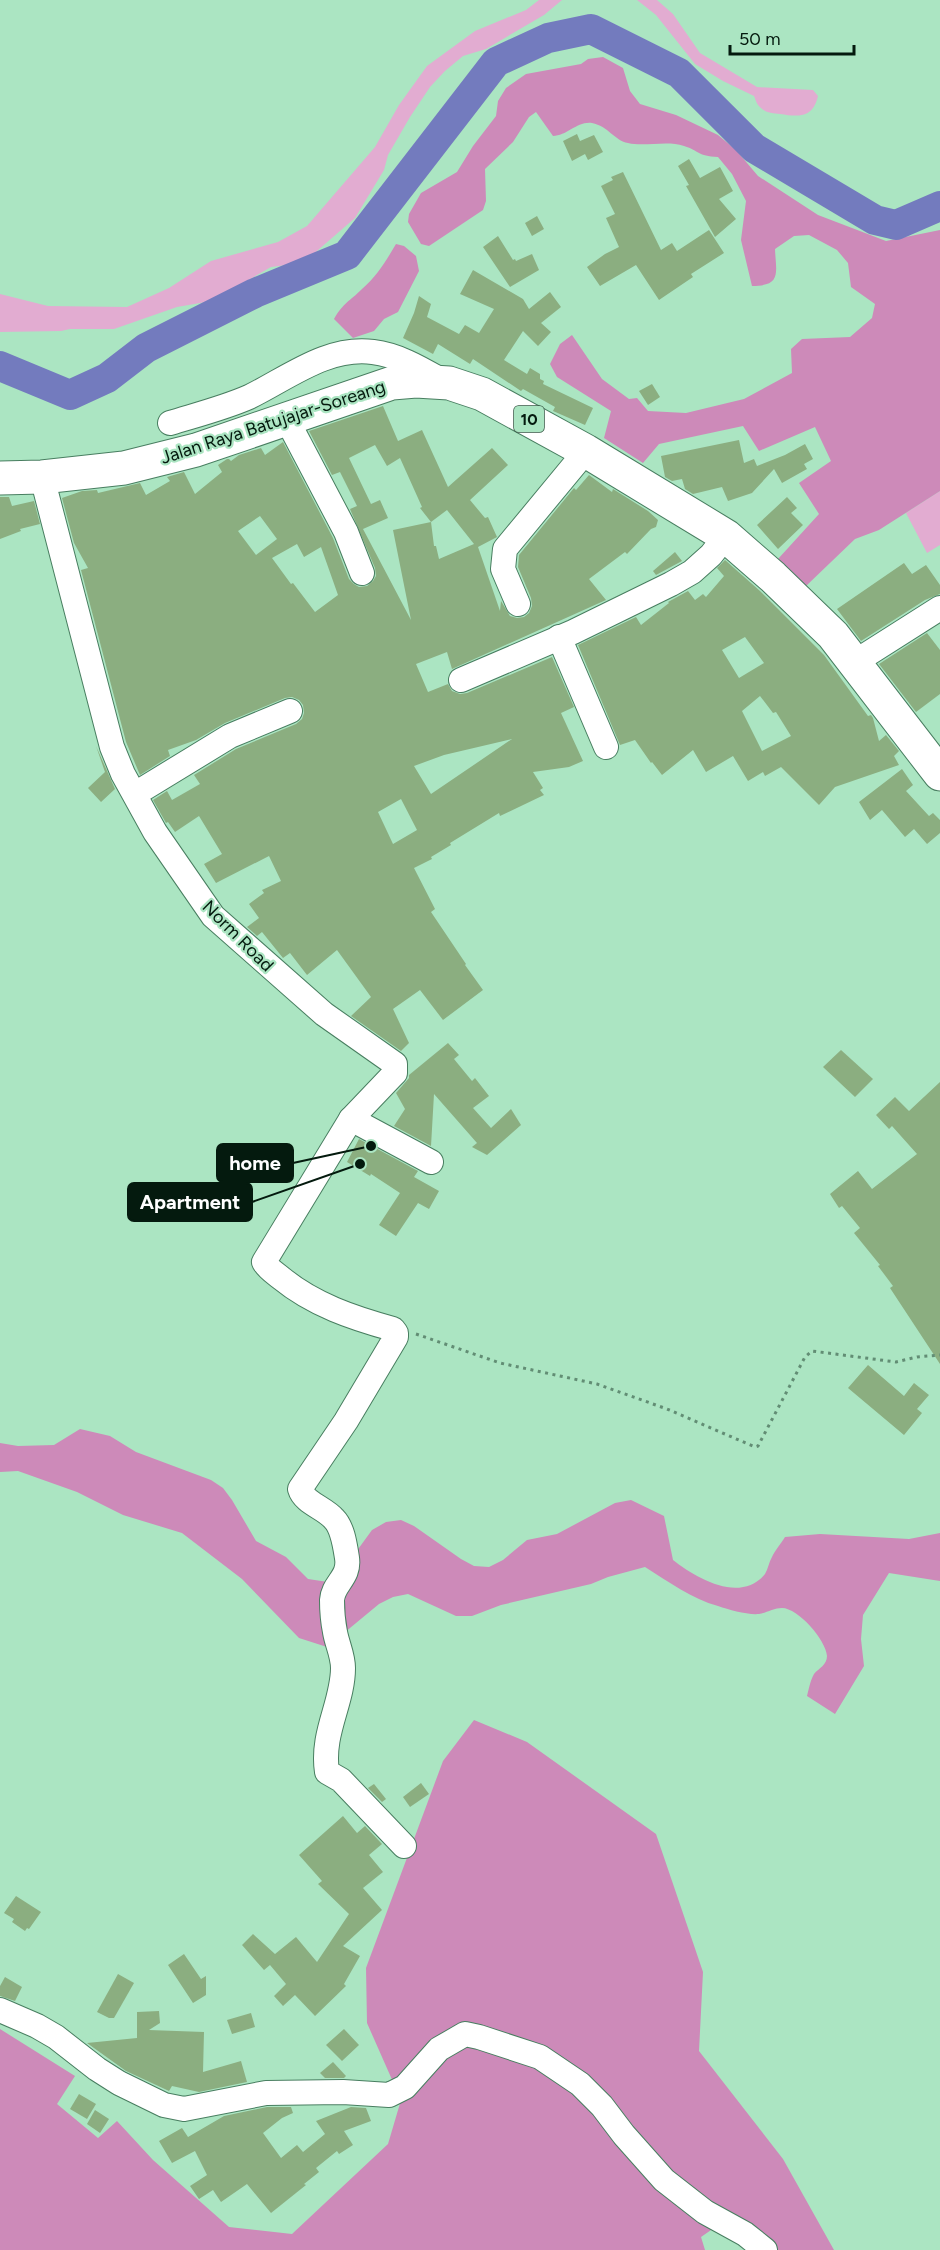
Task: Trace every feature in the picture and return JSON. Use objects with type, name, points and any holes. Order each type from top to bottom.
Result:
[{"type":"highway","name":"Jalan Raya Batujajar-Soreang","points":[[0,478],[42,477],[124,468],[196,450],[392,383],[416,381],[449,384],[482,394],[586,450],[726,536],[826,628],[855,662],[940,774]]},
{"type":"street","points":[[170,423],[247,397],[309,364],[348,352],[372,351],[394,356],[449,384]]},
{"type":"street","points":[[286,418],[346,532],[362,573]]},
{"type":"street","points":[[518,604],[503,569],[505,549],[586,450]]},
{"type":"street","name":"Norm Road","points":[[42,477],[116,760],[168,850],[204,904],[220,923],[324,1014],[395,1064],[392,1077],[351,1119],[265,1259],[265,1265],[289,1285],[324,1306],[395,1331]]},
{"type":"street","points":[[461,680],[622,609],[692,572],[711,555],[726,536]]},
{"type":"street","points":[[855,662],[940,608]]},
{"type":"street","points":[[559,637],[606,747]]},
{"type":"street","points":[[135,794],[230,736],[290,711]]},
{"type":"street","points":[[351,1119],[431,1162]]},
{"type":"street","points":[[395,1331],[396,1337],[346,1421],[300,1489],[304,1496],[334,1519],[339,1527],[348,1560],[347,1571],[334,1591],[332,1599],[335,1632],[343,1665],[342,1679],[326,1747],[327,1772],[341,1780],[404,1846]]},
{"type":"street","points":[[0,2010],[56,2037],[119,2083],[164,2105],[184,2109],[266,2093],[343,2092],[389,2095],[405,2087],[439,2049],[465,2034],[540,2056],[580,2084],[602,2106],[664,2180],[705,2212],[745,2234],[765,2250]]},
{"type":"path","points":[[395,1331],[400,1328],[500,1363],[597,1384],[667,1409],[755,1447],[758,1446],[805,1357],[812,1351],[896,1362],[940,1355]]},
{"type":"shaded area","points":[[539,0],[562,0],[544,15],[486,49],[463,56],[430,87],[388,155],[384,170],[355,218],[310,257],[287,265],[271,267],[221,296],[206,302],[177,307],[114,329],[0,332],[0,294],[48,306],[127,307],[169,288],[211,261],[278,242],[307,226],[375,147],[399,105],[427,66],[475,31],[526,10]]},
{"type":"shaded area","points":[[637,0],[657,0],[673,14],[700,53],[757,87],[813,90],[818,96],[813,109],[799,115],[763,110],[754,96],[695,64],[656,15]]},
{"type":"shaded area","points":[[603,57],[623,68],[630,91],[640,104],[676,115],[718,135],[736,150],[758,176],[818,215],[886,241],[940,230],[940,491],[879,530],[855,539],[806,586],[778,559],[819,514],[799,483],[831,461],[815,427],[759,451],[743,426],[659,444],[643,463],[604,438],[611,411],[557,377],[550,364],[560,344],[572,335],[602,379],[629,399],[637,398],[648,411],[686,413],[744,399],[792,373],[791,349],[802,339],[850,337],[872,318],[875,304],[851,287],[848,263],[837,250],[809,235],[794,236],[775,249],[776,271],[773,281],[752,286],[741,240],[746,201],[732,174],[718,157],[702,154],[677,144],[623,142],[603,127],[592,123],[582,124],[563,134],[553,136],[536,112],[529,117],[513,142],[485,169],[486,201],[483,210],[429,246],[421,244],[408,222],[409,214],[421,193],[457,172],[496,116],[498,101],[506,88],[526,74],[581,64],[588,59]]},
{"type":"shaded area","points":[[396,244],[404,246],[416,256],[419,271],[398,312],[384,319],[374,331],[353,338],[334,319],[344,305],[377,274]]},
{"type":"shaded area","points":[[940,491],[940,545],[927,553],[906,513]]},
{"type":"shaded area","points":[[80,1429],[110,1436],[136,1452],[211,1480],[223,1488],[232,1500],[256,1541],[286,1557],[308,1579],[328,1582],[356,1552],[372,1530],[386,1522],[401,1520],[414,1526],[474,1566],[489,1567],[503,1560],[527,1540],[557,1534],[615,1503],[631,1500],[664,1516],[673,1560],[694,1574],[718,1585],[731,1588],[755,1583],[765,1574],[773,1554],[785,1537],[820,1534],[909,1539],[940,1533],[940,1581],[889,1573],[863,1615],[861,1639],[864,1666],[835,1714],[807,1696],[814,1674],[824,1664],[827,1656],[817,1634],[796,1613],[782,1608],[754,1614],[723,1608],[690,1595],[645,1567],[591,1584],[501,1605],[472,1616],[456,1616],[408,1594],[393,1597],[379,1604],[327,1647],[299,1638],[242,1579],[182,1533],[123,1515],[77,1492],[18,1471],[0,1472],[0,1443],[18,1446],[54,1445]]},
{"type":"shaded area","points":[[474,1720],[527,1742],[656,1834],[703,1972],[699,2051],[783,2159],[834,2250],[751,2250],[714,2228],[701,2237],[705,2250],[0,2250],[0,2029],[75,2076],[57,2104],[98,2138],[117,2121],[153,2160],[229,2227],[292,2234],[388,2144],[401,2100],[367,2023],[366,1968],[443,1761]]},
{"type":"building","points":[[577,134],[580,141],[594,135],[603,152],[588,160],[585,154],[572,161],[563,141]]},
{"type":"building","points":[[689,159],[700,178],[720,167],[733,191],[719,199],[736,219],[715,237],[686,186],[689,185],[678,166]]},
{"type":"building","points":[[623,172],[661,250],[672,243],[677,251],[709,230],[724,253],[691,274],[693,277],[659,300],[636,265],[600,286],[587,267],[619,247],[606,218],[615,214],[601,186],[613,180],[611,177]]},
{"type":"building","points":[[537,216],[544,229],[532,236],[525,223]]},
{"type":"building","points":[[498,236],[513,260],[516,261],[532,254],[539,270],[510,287],[483,247]]},
{"type":"building","points":[[473,270],[523,299],[529,309],[550,292],[561,307],[541,323],[551,332],[538,346],[523,331],[504,360],[527,374],[530,368],[540,374],[540,379],[544,381],[543,384],[593,408],[585,425],[553,411],[555,407],[523,389],[521,391],[473,359],[470,364],[438,344],[433,354],[403,338],[419,296],[431,304],[427,317],[459,334],[465,325],[479,333],[494,309],[460,294]]},
{"type":"building","points":[[652,384],[660,397],[648,405],[639,391]]},
{"type":"building","points":[[383,406],[398,441],[422,430],[448,487],[492,448],[508,465],[470,500],[485,518],[488,517],[497,537],[478,547],[500,611],[501,601],[510,616],[517,618],[529,613],[532,606],[518,567],[519,555],[574,488],[576,490],[589,475],[612,492],[613,489],[648,511],[658,520],[656,527],[651,529],[627,554],[625,552],[589,579],[606,600],[452,669],[447,652],[416,664],[428,692],[448,684],[452,691],[460,694],[552,657],[574,707],[561,713],[583,761],[569,767],[533,772],[543,788],[540,790],[544,795],[500,816],[499,813],[450,843],[451,845],[431,857],[432,859],[414,868],[435,909],[431,912],[483,990],[443,1020],[420,990],[393,1009],[409,1043],[401,1051],[351,1016],[371,997],[337,950],[307,975],[290,953],[283,958],[262,932],[257,936],[247,927],[259,918],[249,904],[264,893],[262,890],[281,881],[269,856],[216,883],[204,864],[222,854],[199,816],[175,832],[168,822],[166,823],[153,800],[167,791],[172,800],[200,784],[194,775],[236,749],[296,724],[302,719],[303,705],[292,697],[285,698],[225,723],[196,740],[168,750],[170,756],[140,775],[126,742],[81,570],[88,568],[74,543],[62,498],[82,491],[97,490],[98,493],[140,483],[146,495],[170,481],[167,477],[184,472],[195,494],[222,472],[218,465],[227,459],[231,461],[239,455],[261,448],[265,455],[283,442],[333,538],[349,579],[359,587],[367,586],[376,576],[375,568],[350,509],[357,506],[340,472],[332,475],[309,431]],"holes":[[[375,445],[387,466],[400,458],[422,507],[420,508],[431,522],[393,530],[411,620],[363,529],[388,518],[380,500],[371,504],[349,458]],[[447,510],[474,544],[439,559],[436,546],[434,546],[431,522]],[[260,516],[277,539],[256,555],[238,531]],[[297,544],[304,557],[321,547],[338,595],[315,612],[272,558]],[[512,739],[431,794],[414,766],[444,755]],[[401,799],[417,830],[393,844],[378,812]]]},
{"type":"building","points":[[739,440],[744,463],[754,459],[757,466],[805,444],[813,459],[804,464],[807,469],[782,483],[774,469],[752,493],[728,501],[722,487],[693,494],[685,489],[682,479],[672,481],[665,477],[661,456]]},
{"type":"building","points":[[0,497],[9,497],[12,506],[34,501],[40,524],[20,529],[21,531],[0,539]]},
{"type":"building","points":[[787,497],[797,508],[791,513],[803,525],[778,549],[757,525]]},
{"type":"building","points":[[675,552],[682,561],[656,575],[653,571]]},
{"type":"building","points":[[725,560],[760,591],[824,655],[868,716],[871,715],[873,718],[879,741],[886,735],[899,751],[894,756],[899,765],[835,787],[819,805],[781,767],[765,776],[763,772],[748,781],[733,756],[706,772],[693,750],[662,775],[635,740],[620,745],[578,645],[636,617],[641,625],[668,602],[688,591],[695,600],[703,594],[706,597],[724,576],[717,568]],"holes":[[[745,637],[764,663],[739,678],[722,650]],[[760,696],[773,713],[776,712],[791,736],[762,751],[742,711]]]},
{"type":"building","points":[[904,563],[912,574],[926,565],[940,585],[940,594],[925,600],[861,641],[837,609]]},
{"type":"building","points":[[927,633],[940,650],[940,694],[916,712],[879,664]]},
{"type":"building","points":[[96,746],[115,789],[101,802],[88,788],[105,772]]},
{"type":"building","points":[[902,769],[913,785],[906,791],[929,816],[933,813],[940,820],[940,833],[927,844],[914,829],[905,837],[882,810],[870,820],[859,802]]},
{"type":"building","points":[[448,1043],[459,1055],[454,1059],[472,1081],[475,1078],[489,1096],[473,1108],[491,1128],[511,1109],[521,1125],[487,1155],[472,1147],[477,1143],[434,1094],[431,1146],[394,1126],[405,1109],[396,1093],[409,1075]]},
{"type":"building","points":[[841,1050],[873,1079],[855,1097],[823,1067]]},
{"type":"building","points":[[940,1082],[940,1364],[890,1288],[893,1286],[878,1266],[880,1265],[854,1233],[860,1228],[842,1206],[839,1208],[830,1194],[858,1171],[872,1189],[917,1154],[892,1126],[889,1129],[876,1115],[895,1097],[909,1111]]},
{"type":"building","points":[[359,1139],[418,1171],[414,1177],[439,1191],[429,1209],[418,1203],[396,1236],[379,1225],[400,1193],[347,1162]]},
{"type":"building","points":[[868,1365],[904,1396],[914,1383],[929,1395],[917,1409],[922,1413],[904,1435],[848,1388]]},
{"type":"building","points":[[421,1783],[429,1794],[410,1807],[403,1797]]},
{"type":"building","points":[[374,1784],[386,1799],[382,1802],[368,1788]]},
{"type":"building","points":[[343,1816],[357,1833],[365,1826],[382,1844],[369,1855],[383,1872],[363,1888],[382,1910],[343,1946],[360,1956],[344,1984],[346,1986],[315,2016],[295,1995],[283,2006],[274,1996],[286,1984],[270,1965],[264,1970],[242,1945],[253,1934],[275,1954],[296,1937],[317,1962],[349,1914],[318,1884],[322,1881],[299,1855]]},
{"type":"building","points":[[16,1896],[41,1912],[25,1931],[12,1922],[14,1919],[4,1913]]},
{"type":"building","points":[[184,1954],[201,1979],[206,1976],[206,1995],[193,2003],[168,1965]]},
{"type":"building","points":[[118,1974],[134,1983],[114,2018],[109,2018],[97,2012]]},
{"type":"building","points":[[5,1977],[22,1987],[15,2001],[0,1996],[0,1986]]},
{"type":"building","points":[[159,2011],[160,2023],[149,2030],[204,2032],[203,2072],[241,2061],[247,2082],[199,2092],[172,2086],[169,2091],[126,2071],[87,2043],[137,2038],[137,2012]]},
{"type":"building","points":[[251,2013],[255,2027],[232,2034],[227,2020]]},
{"type":"building","points":[[344,2029],[359,2045],[342,2061],[326,2045]]},
{"type":"building","points":[[333,2062],[346,2076],[344,2078],[325,2078],[320,2073]]},
{"type":"building","points":[[79,2094],[96,2104],[87,2119],[70,2109]]},
{"type":"building","points":[[267,2107],[291,2107],[293,2113],[282,2118],[263,2133],[281,2158],[297,2145],[303,2152],[325,2134],[316,2121],[351,2107],[366,2108],[371,2121],[344,2131],[353,2145],[339,2154],[337,2151],[316,2168],[319,2172],[304,2184],[306,2185],[271,2213],[247,2184],[221,2202],[213,2190],[199,2199],[190,2186],[207,2175],[195,2151],[172,2163],[159,2141],[182,2128],[188,2137],[224,2116]]},
{"type":"building","points":[[95,2110],[109,2119],[100,2133],[87,2124]]},
{"type":"waterway","points":[[0,366],[70,395],[107,378],[146,348],[255,293],[347,255],[496,62],[548,38],[591,29],[679,73],[754,148],[875,220],[896,225],[940,206]]},
{"type":"place","name":"home","points":[[371,1146]]},
{"type":"place","name":"Apartment","points":[[360,1164]]}]
